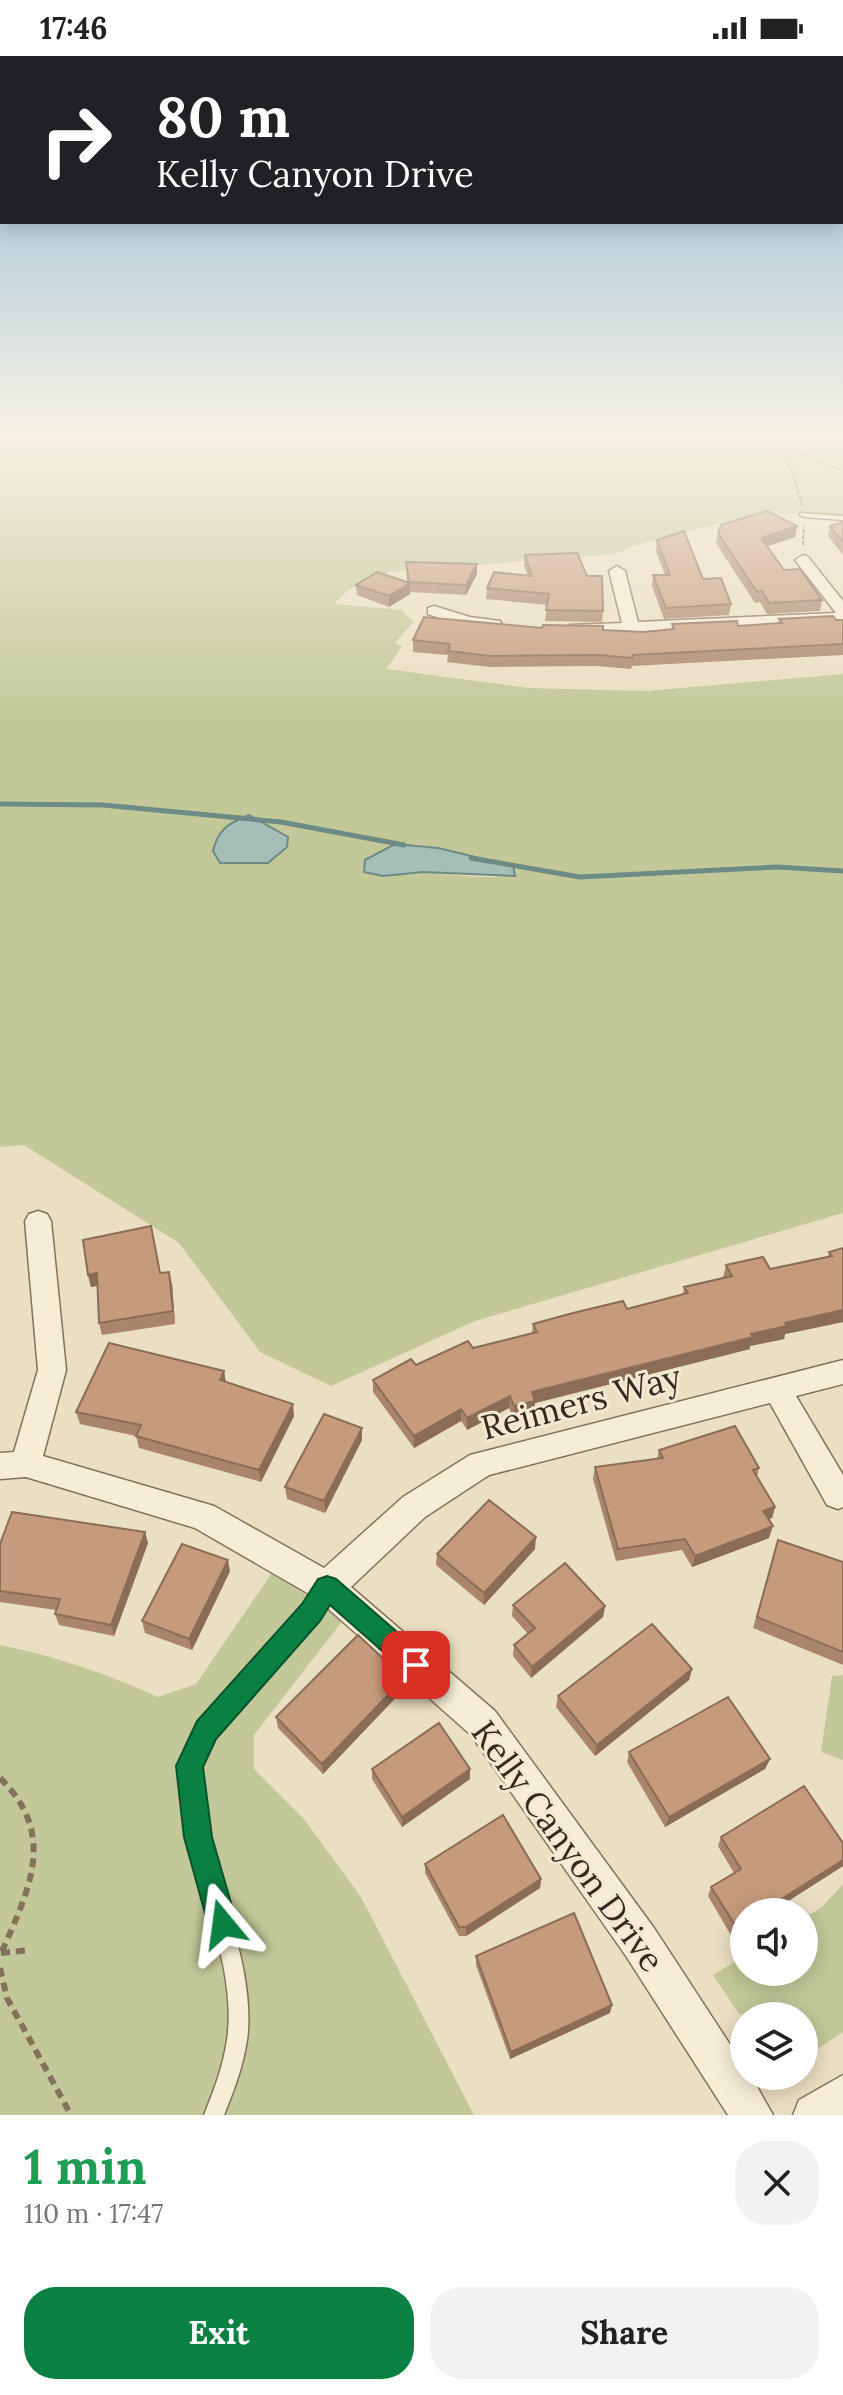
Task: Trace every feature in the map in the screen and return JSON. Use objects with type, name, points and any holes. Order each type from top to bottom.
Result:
[{"type":"street","points":[[803,560],[843,615]]},
{"type":"street","points":[[617,571],[632,629]]},
{"type":"street","points":[[434,611],[468,622],[510,626]]},
{"type":"street","points":[[553,629],[632,629],[843,615]]},
{"type":"street","points":[[13,1465],[52,1370],[38,1221]]},
{"type":"street","name":"Reimers Way","points":[[327,1587],[414,1507],[481,1464],[778,1391],[843,1372]]},
{"type":"street","points":[[778,1391],[838,1495]]},
{"type":"street","name":"Kelly Canyon Drive","points":[[13,1465],[203,1516],[327,1587],[483,1723],[640,1942],[752,2115]]},
{"type":"street","points":[[814,2115],[843,2096]]},
{"type":"lane","points":[[214,2115],[222,2099],[239,2036],[239,1996],[231,1953],[198,1837],[190,1766],[206,1730],[311,1612],[327,1587]]},
{"type":"path","points":[[0,1778],[18,1792],[33,1825],[34,1862],[1,1950],[30,1950]]},
{"type":"path","points":[[0,1968],[7,1998],[71,2115]]},
{"type":"green space","points":[[0,529],[697,529],[632,546],[616,554],[390,572],[353,588],[335,604],[403,610],[414,621],[395,643],[402,647],[386,669],[529,688],[647,691],[843,674],[843,1213],[475,1321],[331,1386],[260,1352],[179,1243],[24,1145],[0,1147]],"holes":[[[415,844],[513,867],[515,875],[494,877],[365,872]]]},
{"type":"green space","points":[[272,1573],[344,1619],[254,1735],[254,1769],[304,1819],[361,1897],[474,2115],[0,2115],[0,1645],[81,1666],[158,1697],[196,1684]]},
{"type":"green space","points":[[843,1675],[843,1760],[821,1752],[832,1676]]},
{"type":"green space","points":[[843,1884],[843,2032],[818,2049],[818,2002],[731,2002],[713,1975],[730,1965],[730,1986],[818,1986],[818,1909]]},
{"type":"water","points":[[249,815],[288,837],[287,847],[268,863],[220,863],[213,851],[221,832]]},
{"type":"water","points":[[395,844],[438,848],[513,866],[515,876],[423,872],[383,876],[364,872],[365,860]]},
{"type":"building","points":[[719,529],[788,529],[761,538],[784,570],[800,569],[822,600],[769,603],[762,591],[757,592],[718,533]]},
{"type":"building","points":[[833,529],[843,529],[843,542]]},
{"type":"building","points":[[684,531],[703,579],[721,578],[731,604],[666,608],[653,575],[670,575],[657,540]]},
{"type":"building","points":[[577,553],[587,576],[602,576],[603,611],[546,610],[549,594],[487,588],[494,572],[532,576],[525,555]]},
{"type":"building","points":[[406,562],[477,564],[466,585],[409,582]]},
{"type":"building","points":[[377,572],[410,583],[389,596],[356,585]]},
{"type":"building","points":[[833,616],[836,620],[843,620],[843,644],[633,655],[632,658],[597,655],[490,656],[448,651],[450,644],[413,640],[424,617],[542,628],[543,625],[603,626],[603,630],[644,632],[674,629],[672,624],[737,621],[738,626],[782,623],[779,619]]},
{"type":"building","points":[[151,1226],[160,1273],[169,1272],[173,1311],[99,1323],[97,1273],[88,1275],[83,1240]]},
{"type":"building","points":[[843,1248],[843,1310],[785,1323],[787,1326],[751,1334],[753,1337],[532,1392],[535,1401],[514,1406],[510,1396],[467,1418],[461,1409],[414,1436],[373,1380],[411,1359],[416,1365],[468,1341],[473,1348],[537,1332],[533,1324],[573,1313],[623,1301],[627,1309],[688,1293],[684,1287],[732,1276],[726,1265],[763,1257],[770,1269],[832,1256],[829,1252]]},
{"type":"building","points":[[109,1343],[224,1371],[220,1380],[293,1404],[259,1470],[136,1436],[141,1425],[76,1412]]},
{"type":"building","points":[[324,1414],[362,1428],[324,1501],[285,1487]]},
{"type":"building","points":[[735,1426],[759,1468],[753,1470],[775,1507],[763,1511],[773,1526],[695,1556],[685,1539],[618,1549],[595,1467],[663,1458],[659,1450]]},
{"type":"building","points":[[489,1500],[536,1537],[484,1593],[437,1554]]},
{"type":"building","points":[[12,1512],[145,1532],[111,1625],[55,1614],[60,1599],[0,1591],[0,1544]]},
{"type":"building","points":[[778,1540],[843,1562],[843,1652],[757,1617]]},
{"type":"building","points":[[182,1544],[228,1560],[189,1639],[142,1621]]},
{"type":"building","points":[[565,1563],[605,1606],[532,1667],[514,1645],[535,1628],[513,1605]]},
{"type":"building","points":[[652,1624],[692,1669],[597,1745],[558,1696]]},
{"type":"building","points":[[358,1635],[404,1678],[322,1764],[276,1717]]},
{"type":"building","points":[[728,1697],[770,1759],[669,1817],[629,1752]]},
{"type":"building","points":[[439,1723],[470,1769],[402,1817],[372,1769]]},
{"type":"building","points":[[804,1786],[843,1843],[843,1860],[783,1898],[730,1898],[730,1917],[711,1887],[741,1869],[721,1837]]},
{"type":"building","points":[[503,1815],[541,1879],[466,1927],[459,1927],[425,1864]]},
{"type":"building","points":[[574,1913],[612,2005],[511,2052],[476,1956]]},
{"type":"waterway","points":[[0,804],[103,805],[281,822],[404,845]]},
{"type":"waterway","points":[[471,858],[580,877],[777,867],[843,871]]},
{"type":"route","points":[[223,1924],[198,1837],[190,1766],[206,1730],[311,1612],[327,1587],[416,1665]]}]
